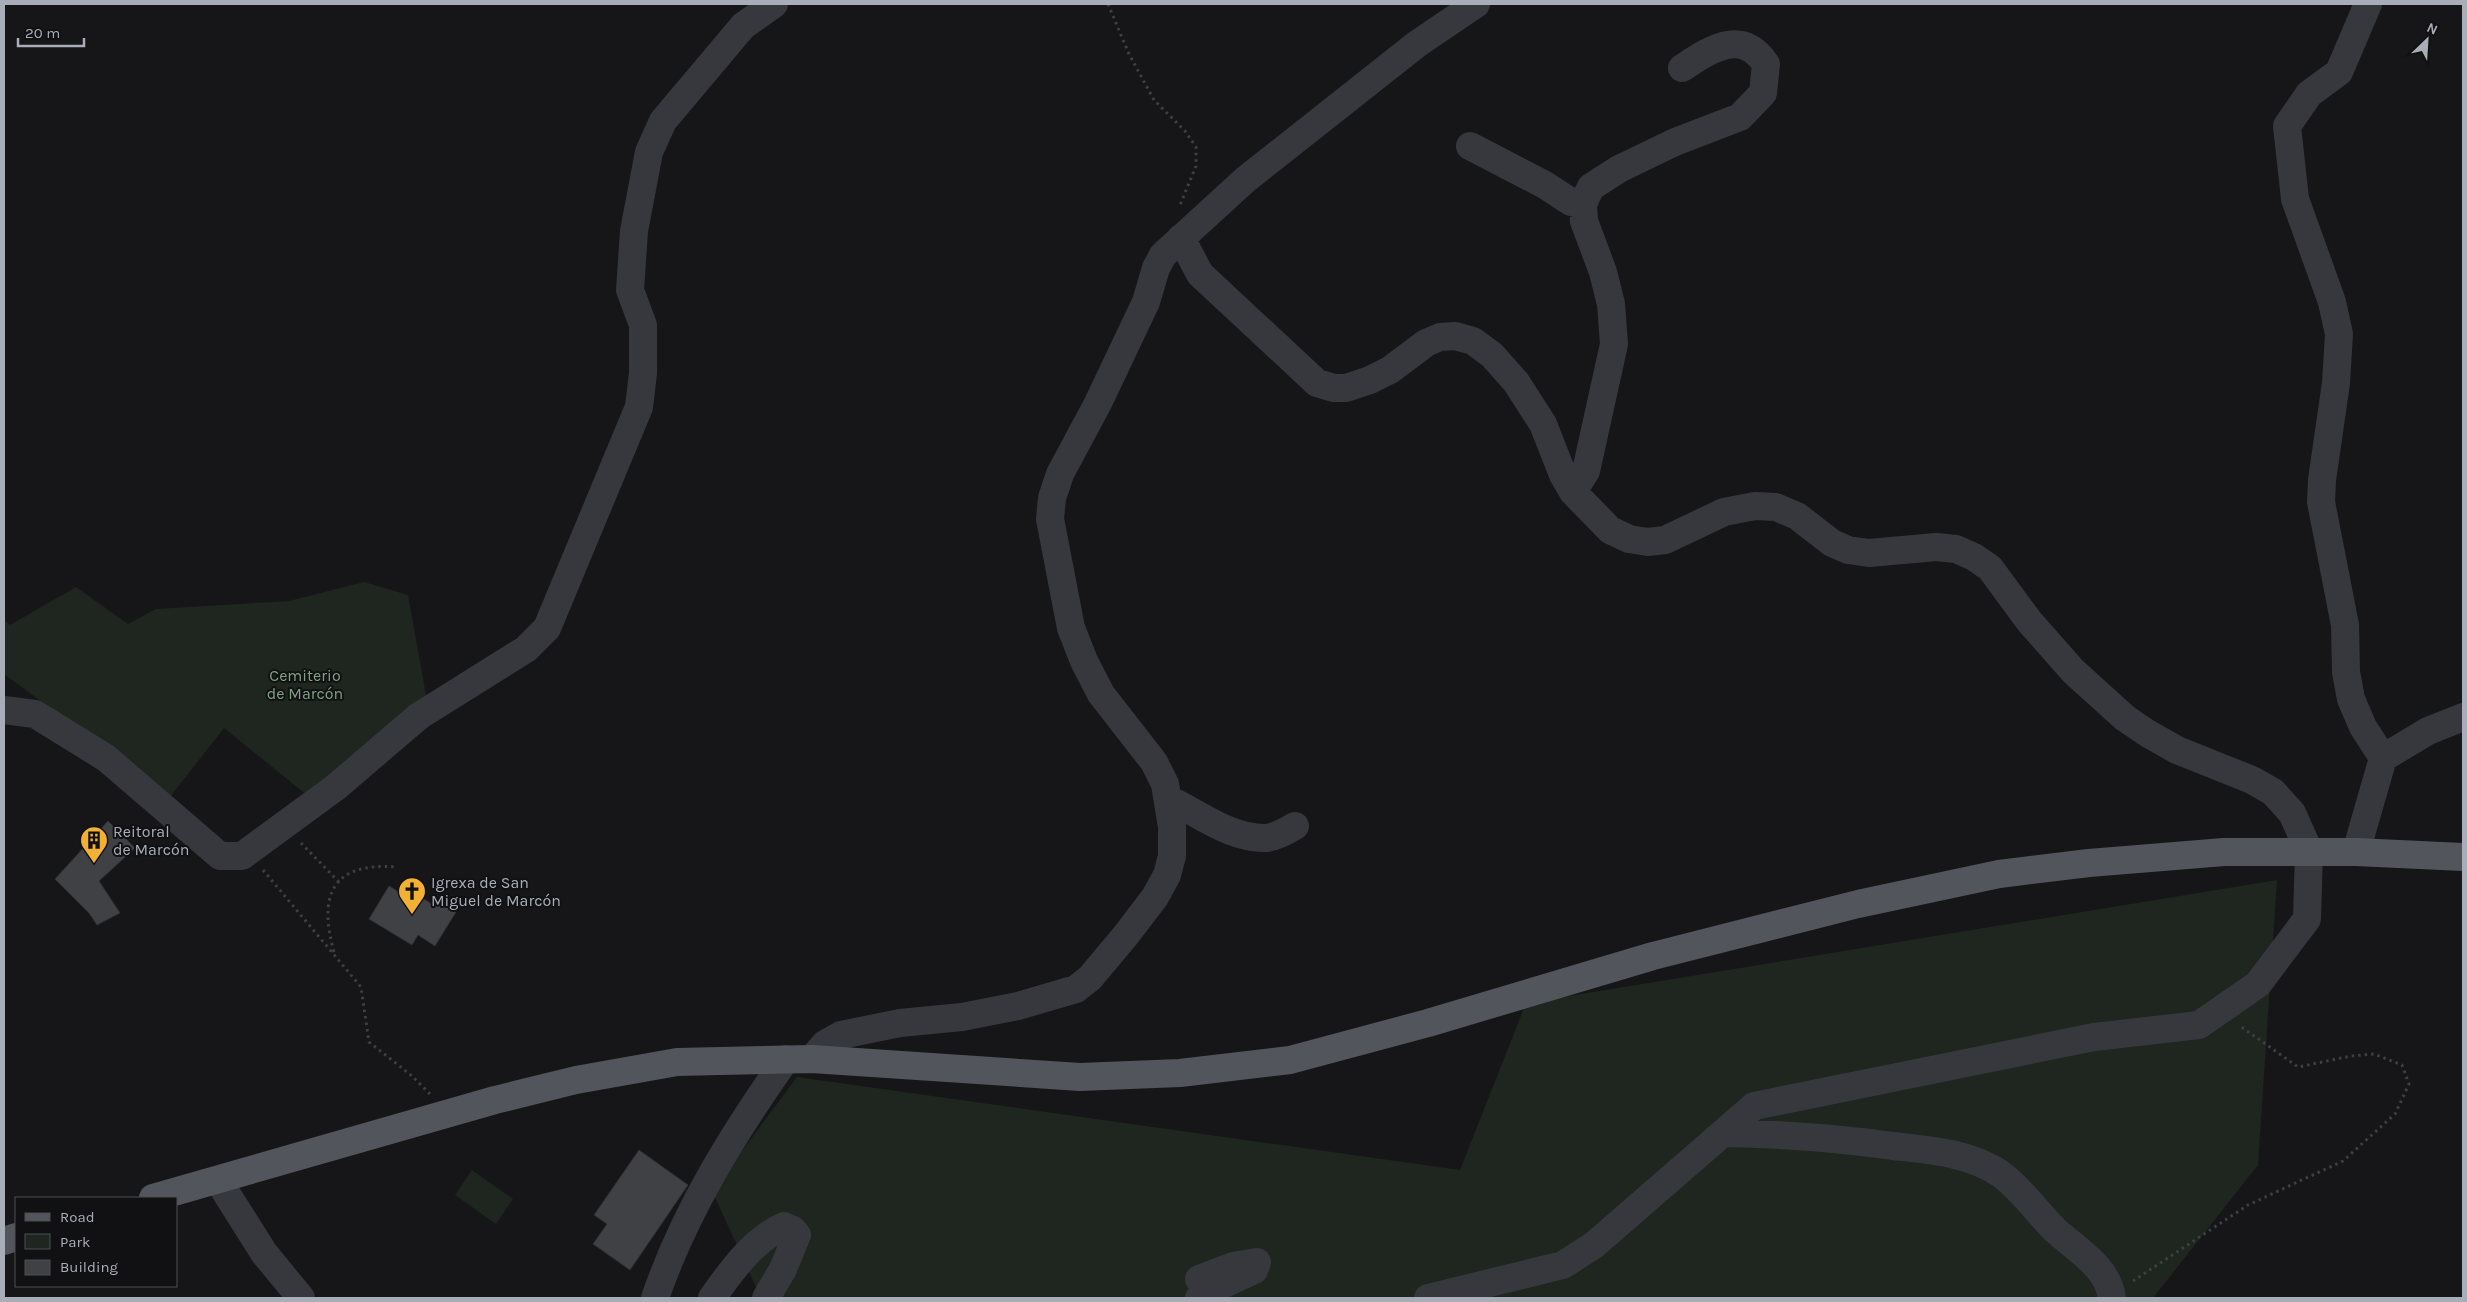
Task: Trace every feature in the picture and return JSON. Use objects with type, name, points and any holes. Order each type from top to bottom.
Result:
[{"type":"main road","points":[[157,1197],[495,1100],[576,1080],[677,1062],[799,1059],[1080,1077],[1180,1073],[1290,1060],[1428,1023],[1653,956],[1858,904],[1999,874],[2089,863],[2224,852],[2356,852],[2463,857]]},
{"type":"street","points":[[4,710],[35,714],[106,758],[220,856],[242,856],[336,787],[419,716],[526,649],[547,628],[639,407],[643,372],[643,325],[630,290],[634,231],[649,152],[663,121],[743,26],[774,4]]},
{"type":"street","points":[[655,1298],[691,1209],[739,1125],[799,1059],[841,1035],[884,1026],[990,1011],[1063,994],[1076,989],[1090,978],[1126,935],[1155,896],[1167,876],[1172,856],[1172,827],[1165,784],[1154,762],[1101,694],[1084,661],[1071,628],[1050,519],[1052,498],[1060,474],[1098,403],[1146,302],[1156,268],[1179,224],[1245,180],[1393,62],[1476,4]]},
{"type":"street","points":[[2368,4],[2339,72],[2309,94],[2287,126],[2295,199],[2332,302],[2339,334],[2336,383],[2322,480],[2321,502],[2344,625],[2346,672],[2351,699],[2363,727],[2383,758]]},
{"type":"street","points":[[1573,492],[1588,464],[1614,344],[1611,304],[1603,272],[1584,221],[1584,205],[1591,188],[1601,179],[1675,142],[1740,117],[1763,93],[1766,64],[1759,54],[1748,47],[1735,44],[1722,45],[1682,68]]},
{"type":"street","points":[[1470,146],[1545,185],[1571,202],[1584,205]]},
{"type":"street","points":[[1179,224],[1200,274],[1317,383],[1334,388],[1346,388],[1370,380],[1390,370],[1426,343],[1440,337],[1456,336],[1473,342],[1492,355],[1516,382],[1543,424],[1563,475],[1573,492],[1610,530],[1629,539],[1648,542],[1665,540],[1724,512],[1755,506],[1776,507],[1798,516],[1832,543],[1848,550],[1869,553],[1936,547],[1956,549],[1974,556],[1990,568],[2029,621],[2073,671],[2125,718],[2146,733],[2177,750],[2252,780],[2272,792],[2292,813],[2310,852],[2308,919],[2258,984],[2199,1025],[2094,1037],[1754,1106],[1594,1245],[1563,1265],[1428,1298]]},
{"type":"street","points":[[2356,852],[2383,758],[2428,732],[2463,717]]},
{"type":"street","points":[[1168,799],[1215,824],[1243,834],[1267,838],[1295,826]]},
{"type":"street","points":[[1723,1133],[1851,1140],[1943,1152],[1987,1167],[2002,1174],[2023,1193],[2054,1229],[2102,1271],[2112,1297]]},
{"type":"street","points":[[218,1180],[264,1253],[301,1298]]},
{"type":"street","points":[[712,1298],[754,1246],[770,1232],[784,1226],[794,1230],[797,1235],[783,1269],[766,1298]]},
{"type":"path","points":[[1108,4],[1129,54],[1154,100],[1185,131],[1196,147],[1196,166],[1179,224]]},
{"type":"path","points":[[284,825],[339,882]]},
{"type":"path","points":[[249,852],[362,987],[369,1042],[412,1076],[435,1100]]},
{"type":"path","points":[[334,955],[327,926],[327,909],[331,891],[343,876],[359,869],[376,866],[396,867]]},
{"type":"path","points":[[2112,1297],[2248,1206],[2343,1161],[2395,1114],[2409,1084],[2402,1065],[2374,1054],[2351,1056],[2298,1067],[2220,1011]]},
{"type":"green space","name":"Cemiterio de Marcón","points":[[364,582],[408,595],[426,695],[308,796],[224,728],[170,797],[4,674],[4,620],[10,625],[76,587],[128,624],[156,609],[289,601]]},
{"type":"green space","points":[[2277,880],[2258,1165],[2153,1298],[761,1298],[712,1191],[797,1077],[1460,1170],[1526,1003]]},
{"type":"green space","points":[[472,1170],[513,1199],[496,1224],[455,1195]]},
{"type":"building","name":"Reitoral de Marcón","points":[[108,821],[135,848],[99,881],[120,913],[97,925],[89,913],[55,879]]},
{"type":"building","name":"Igrexa de San Miguel de Marcón","points":[[389,886],[415,902],[419,896],[432,904],[436,899],[456,912],[435,946],[418,935],[412,945],[369,919]]},
{"type":"building","points":[[639,1150],[688,1185],[630,1270],[593,1244],[607,1224],[594,1215]]},
{"type":"place","name":"Reitoral de Marcón","points":[[94,864]]},
{"type":"place","name":"Igrexa de San Miguel de Marcón","points":[[412,915]]}]
